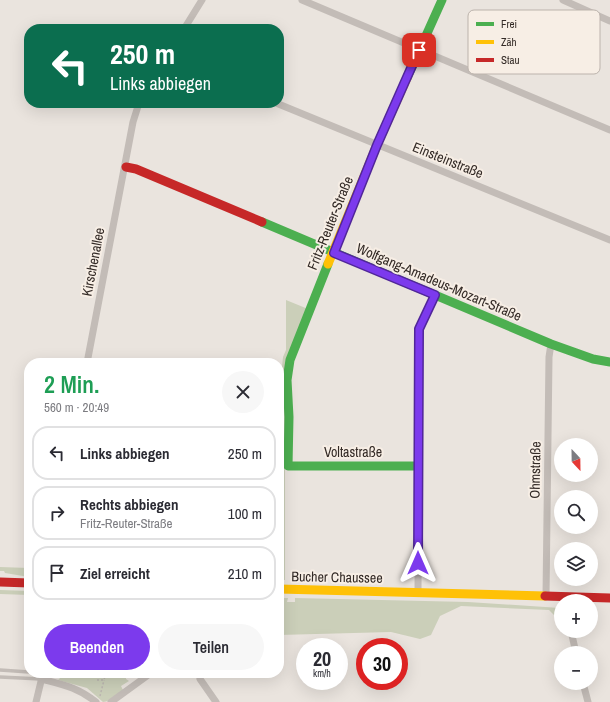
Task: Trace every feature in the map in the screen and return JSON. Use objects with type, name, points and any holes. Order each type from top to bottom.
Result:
[{"type":"street","points":[[187,24],[202,0]]},
{"type":"street","points":[[302,0],[468,71]]},
{"type":"street","name":"Fritz-Reuter-Straße","points":[[288,466],[289,417],[287,380],[290,360],[377,145],[442,0]]},
{"type":"street","points":[[563,0],[585,10]]},
{"type":"street","points":[[600,17],[610,21]]},
{"type":"street","points":[[476,74],[610,130]]},
{"type":"street","name":"Einsteinstraße","points":[[284,106],[610,240]]},
{"type":"street","name":"Kirschenallee","points":[[88,358],[126,167],[133,122],[137,108]]},
{"type":"street","name":"Wolfgang-Amadeus-Mozart-Straße","points":[[126,167],[143,172],[551,344],[593,359],[610,362]]},
{"type":"street","points":[[418,593],[419,329],[435,295]]},
{"type":"street","name":"Ohmstraße","points":[[546,596],[549,357],[551,344]]},
{"type":"street","name":"Voltastraße","points":[[288,466],[418,466]]},
{"type":"street","points":[[0,582],[24,583]]},
{"type":"street","name":"Bucher Chaussee","points":[[284,589],[554,597]]},
{"type":"street","name":"Bucher Chaussee","points":[[598,598],[610,598]]},
{"type":"street","points":[[36,702],[42,678]]},
{"type":"street","points":[[48,678],[75,688],[98,700]]},
{"type":"street","points":[[111,702],[144,678]]},
{"type":"street","points":[[200,679],[216,702]]},
{"type":"street","points":[[585,690],[588,702]]},
{"type":"lane","points":[[0,670],[24,672]]},
{"type":"lane","points":[[0,677],[24,676]]},
{"type":"path","points":[[96,680],[104,680],[98,700]]},
{"type":"green space","points":[[286,300],[308,309],[285,371],[284,580],[283,358],[286,350]]},
{"type":"green space","points":[[0,567],[24,568],[24,576],[5,573],[4,571],[0,571]]},
{"type":"green space","points":[[0,590],[24,591],[24,595],[0,594]]},
{"type":"green space","points":[[284,598],[288,598],[287,602],[295,602],[295,598],[468,602],[554,608],[554,615],[549,610],[461,606],[440,616],[431,635],[420,639],[391,632],[284,635]]},
{"type":"green space","points":[[60,678],[126,678],[129,681],[121,686],[123,690],[116,696],[103,702],[87,688],[58,680]]},
{"type":"traffic: fast","points":[[407,78],[442,0]]},
{"type":"traffic: fast","points":[[262,222],[551,344],[593,359],[610,362]]},
{"type":"traffic: fast","points":[[328,264],[290,360],[287,380],[289,417],[288,466],[418,466]]},
{"type":"traffic: slow","points":[[328,264],[377,145],[407,78]]},
{"type":"traffic: slow","points":[[284,589],[545,596]]},
{"type":"traffic: jam","points":[[126,167],[136,169],[262,222]]},
{"type":"traffic: jam","points":[[0,582],[24,583]]},
{"type":"traffic: jam","points":[[545,596],[610,598]]},
{"type":"route","points":[[418,563],[419,329],[435,295],[334,253],[377,145],[419,50]]}]
